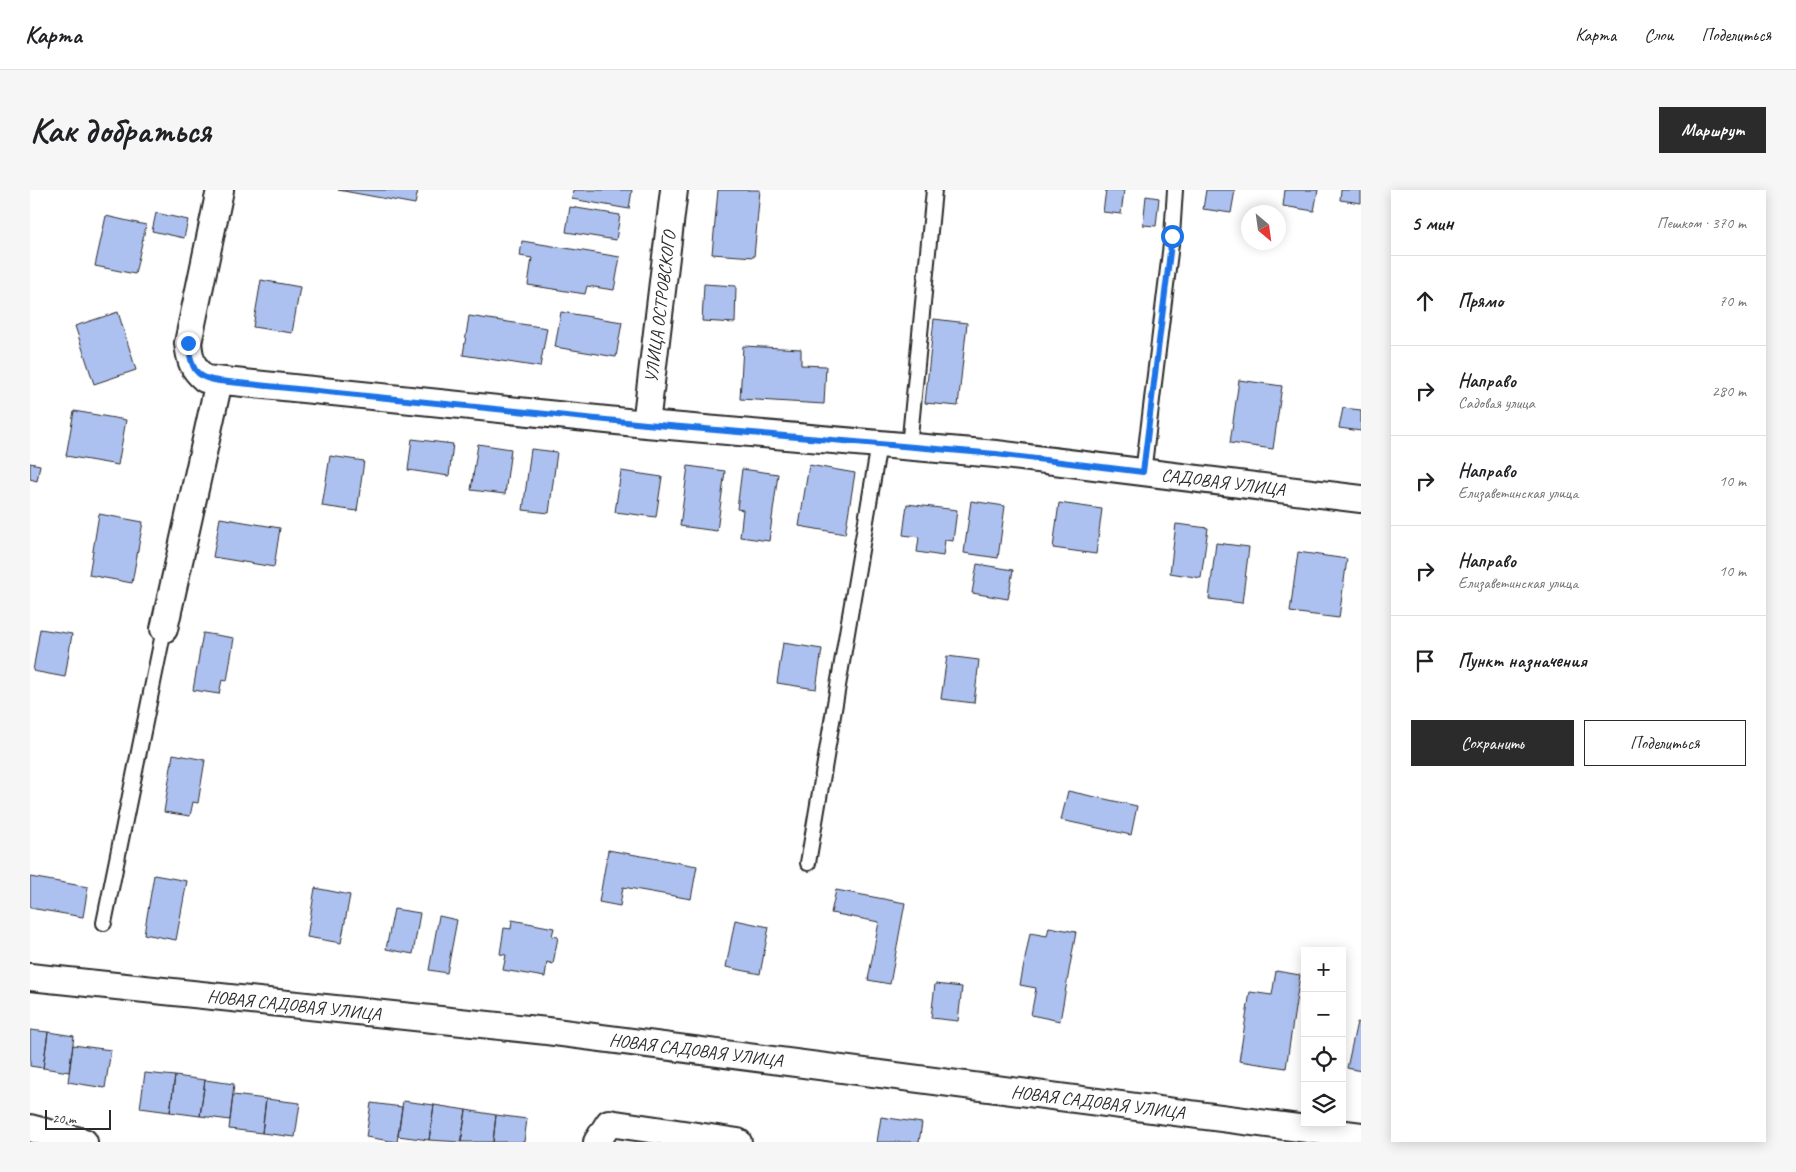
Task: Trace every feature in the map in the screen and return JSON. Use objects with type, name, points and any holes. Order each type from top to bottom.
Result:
[{"type":"street","name":"САДОВАЯ УЛИЦА","points":[[220,190],[188,343],[190,357],[196,371],[205,379],[646,424],[996,454],[1361,500]]},
{"type":"street","name":"УЛИЦА ОСТРОВСКОГО","points":[[646,424],[674,190]]},
{"type":"street","points":[[164,629],[219,381]]},
{"type":"street","name":"НОВАЯ САДОВАЯ УЛИЦА","points":[[30,977],[547,1031],[1361,1136]]},
{"type":"street","points":[[597,1142],[609,1123],[738,1142]]},
{"type":"street","points":[[30,1128],[84,1142]]},
{"type":"lane","points":[[909,447],[934,190]]},
{"type":"lane","points":[[1143,472],[1172,236],[1175,190]]},
{"type":"lane","points":[[808,863],[879,444]]},
{"type":"lane","points":[[104,923],[164,629]]},
{"type":"building","points":[[338,190],[418,190],[415,204]]},
{"type":"building","points":[[573,190],[632,190],[629,209],[572,199]]},
{"type":"building","points":[[718,190],[760,190],[754,257],[712,254]]},
{"type":"building","points":[[1106,190],[1124,190],[1121,214],[1103,212]]},
{"type":"building","points":[[1206,190],[1235,190],[1231,213],[1203,209]]},
{"type":"building","points":[[1285,190],[1318,190],[1314,211],[1283,205]]},
{"type":"building","points":[[1341,190],[1361,190],[1361,203],[1340,200]]},
{"type":"building","points":[[1146,196],[1159,198],[1156,226],[1143,225]]},
{"type":"building","points":[[570,207],[620,215],[616,240],[566,232]]},
{"type":"building","points":[[156,213],[188,220],[184,238],[152,231]]},
{"type":"building","points":[[106,216],[146,225],[135,274],[95,266]]},
{"type":"building","points":[[522,241],[620,257],[614,290],[587,286],[585,294],[528,285],[532,258],[520,256]]},
{"type":"building","points":[[261,280],[300,287],[292,333],[253,327]]},
{"type":"building","points":[[704,284],[736,286],[735,323],[702,321]]},
{"type":"building","points":[[118,312],[136,370],[94,384],[75,326]]},
{"type":"building","points":[[561,312],[622,322],[616,357],[555,347]]},
{"type":"building","points":[[469,316],[547,328],[540,367],[463,355]]},
{"type":"building","points":[[934,319],[967,323],[958,406],[925,403]]},
{"type":"building","points":[[743,346],[801,349],[801,365],[826,366],[824,404],[740,399]]},
{"type":"building","points":[[1239,380],[1282,386],[1273,449],[1230,443]]},
{"type":"building","points":[[1343,408],[1361,410],[1361,431],[1339,428]]},
{"type":"building","points":[[74,411],[126,420],[118,465],[66,456]]},
{"type":"building","points":[[412,439],[453,444],[449,476],[408,470]]},
{"type":"building","points":[[478,444],[511,449],[505,494],[471,490]]},
{"type":"building","points":[[531,449],[557,452],[549,513],[523,510]]},
{"type":"building","points":[[330,456],[364,461],[357,511],[322,506]]},
{"type":"building","points":[[30,463],[40,465],[37,481],[30,479]]},
{"type":"building","points":[[809,465],[855,473],[845,534],[799,526]]},
{"type":"building","points":[[688,466],[725,471],[717,531],[680,526]]},
{"type":"building","points":[[742,469],[778,474],[769,541],[740,537],[743,510],[737,509]]},
{"type":"building","points":[[621,471],[662,477],[656,517],[615,512]]},
{"type":"building","points":[[971,501],[1005,506],[998,558],[964,553]]},
{"type":"building","points":[[1059,503],[1102,509],[1096,554],[1053,548]]},
{"type":"building","points":[[907,504],[957,510],[953,541],[945,540],[943,556],[917,552],[919,537],[903,535]]},
{"type":"building","points":[[99,514],[143,522],[132,583],[89,575]]},
{"type":"building","points":[[220,518],[280,528],[274,567],[213,557]]},
{"type":"building","points":[[1176,524],[1208,528],[1201,578],[1170,573]]},
{"type":"building","points":[[1216,543],[1249,547],[1242,603],[1209,599]]},
{"type":"building","points":[[1298,552],[1347,559],[1339,618],[1290,612]]},
{"type":"building","points":[[977,564],[1013,570],[1008,599],[972,593]]},
{"type":"building","points":[[40,629],[72,634],[65,677],[33,671]]},
{"type":"building","points":[[203,633],[234,638],[227,681],[222,680],[219,694],[193,690]]},
{"type":"building","points":[[783,643],[822,649],[816,689],[777,683]]},
{"type":"building","points":[[947,656],[979,660],[974,703],[941,699]]},
{"type":"building","points":[[173,754],[205,760],[198,803],[193,802],[190,816],[164,812]]},
{"type":"building","points":[[1068,791],[1137,806],[1131,835],[1061,820]]},
{"type":"building","points":[[608,850],[697,866],[691,899],[623,887],[620,906],[599,902]]},
{"type":"building","points":[[154,875],[187,881],[176,940],[144,934]]},
{"type":"building","points":[[30,877],[88,887],[83,917],[30,908]]},
{"type":"building","points":[[315,888],[350,895],[341,943],[307,937]]},
{"type":"building","points":[[836,890],[905,903],[890,984],[868,980],[879,922],[831,913]]},
{"type":"building","points":[[394,909],[420,913],[413,954],[386,949]]},
{"type":"building","points":[[439,916],[457,920],[447,973],[429,970]]},
{"type":"building","points":[[512,920],[554,928],[552,936],[558,937],[553,964],[547,962],[545,977],[503,970],[506,955],[500,954],[504,928],[511,929]]},
{"type":"building","points":[[735,920],[769,927],[760,974],[726,967]]},
{"type":"building","points":[[1049,927],[1076,932],[1060,1021],[1031,1015],[1036,988],[1020,985],[1030,933],[1047,936]]},
{"type":"building","points":[[1276,971],[1300,975],[1286,1068],[1239,1061],[1250,992],[1272,995]]},
{"type":"building","points":[[935,984],[962,987],[958,1021],[931,1018]]},
{"type":"building","points":[[1357,1022],[1361,1023],[1361,1071],[1347,1068]]},
{"type":"building","points":[[30,1030],[48,1032],[43,1068],[30,1066]]},
{"type":"building","points":[[48,1032],[74,1036],[69,1072],[43,1068]]},
{"type":"building","points":[[73,1045],[111,1050],[105,1088],[68,1082]]},
{"type":"building","points":[[145,1073],[175,1076],[170,1112],[140,1108]]},
{"type":"building","points":[[175,1076],[205,1080],[200,1116],[170,1112]]},
{"type":"building","points":[[205,1080],[234,1084],[230,1120],[200,1116]]},
{"type":"building","points":[[233,1095],[266,1099],[262,1133],[229,1129]]},
{"type":"building","points":[[266,1099],[300,1103],[295,1137],[262,1133]]},
{"type":"building","points":[[403,1101],[434,1105],[429,1140],[398,1136]]},
{"type":"building","points":[[371,1103],[402,1107],[397,1142],[366,1137]]},
{"type":"building","points":[[434,1105],[466,1110],[461,1142],[429,1140]]},
{"type":"building","points":[[466,1110],[496,1115],[493,1142],[461,1142]]},
{"type":"building","points":[[496,1115],[527,1119],[524,1142],[493,1142]]},
{"type":"building","points":[[881,1117],[922,1123],[919,1142],[877,1142]]},
{"type":"route","points":[[188,343],[190,357],[196,371],[205,379],[219,381],[646,424],[996,454],[1143,472],[1172,236]]}]
